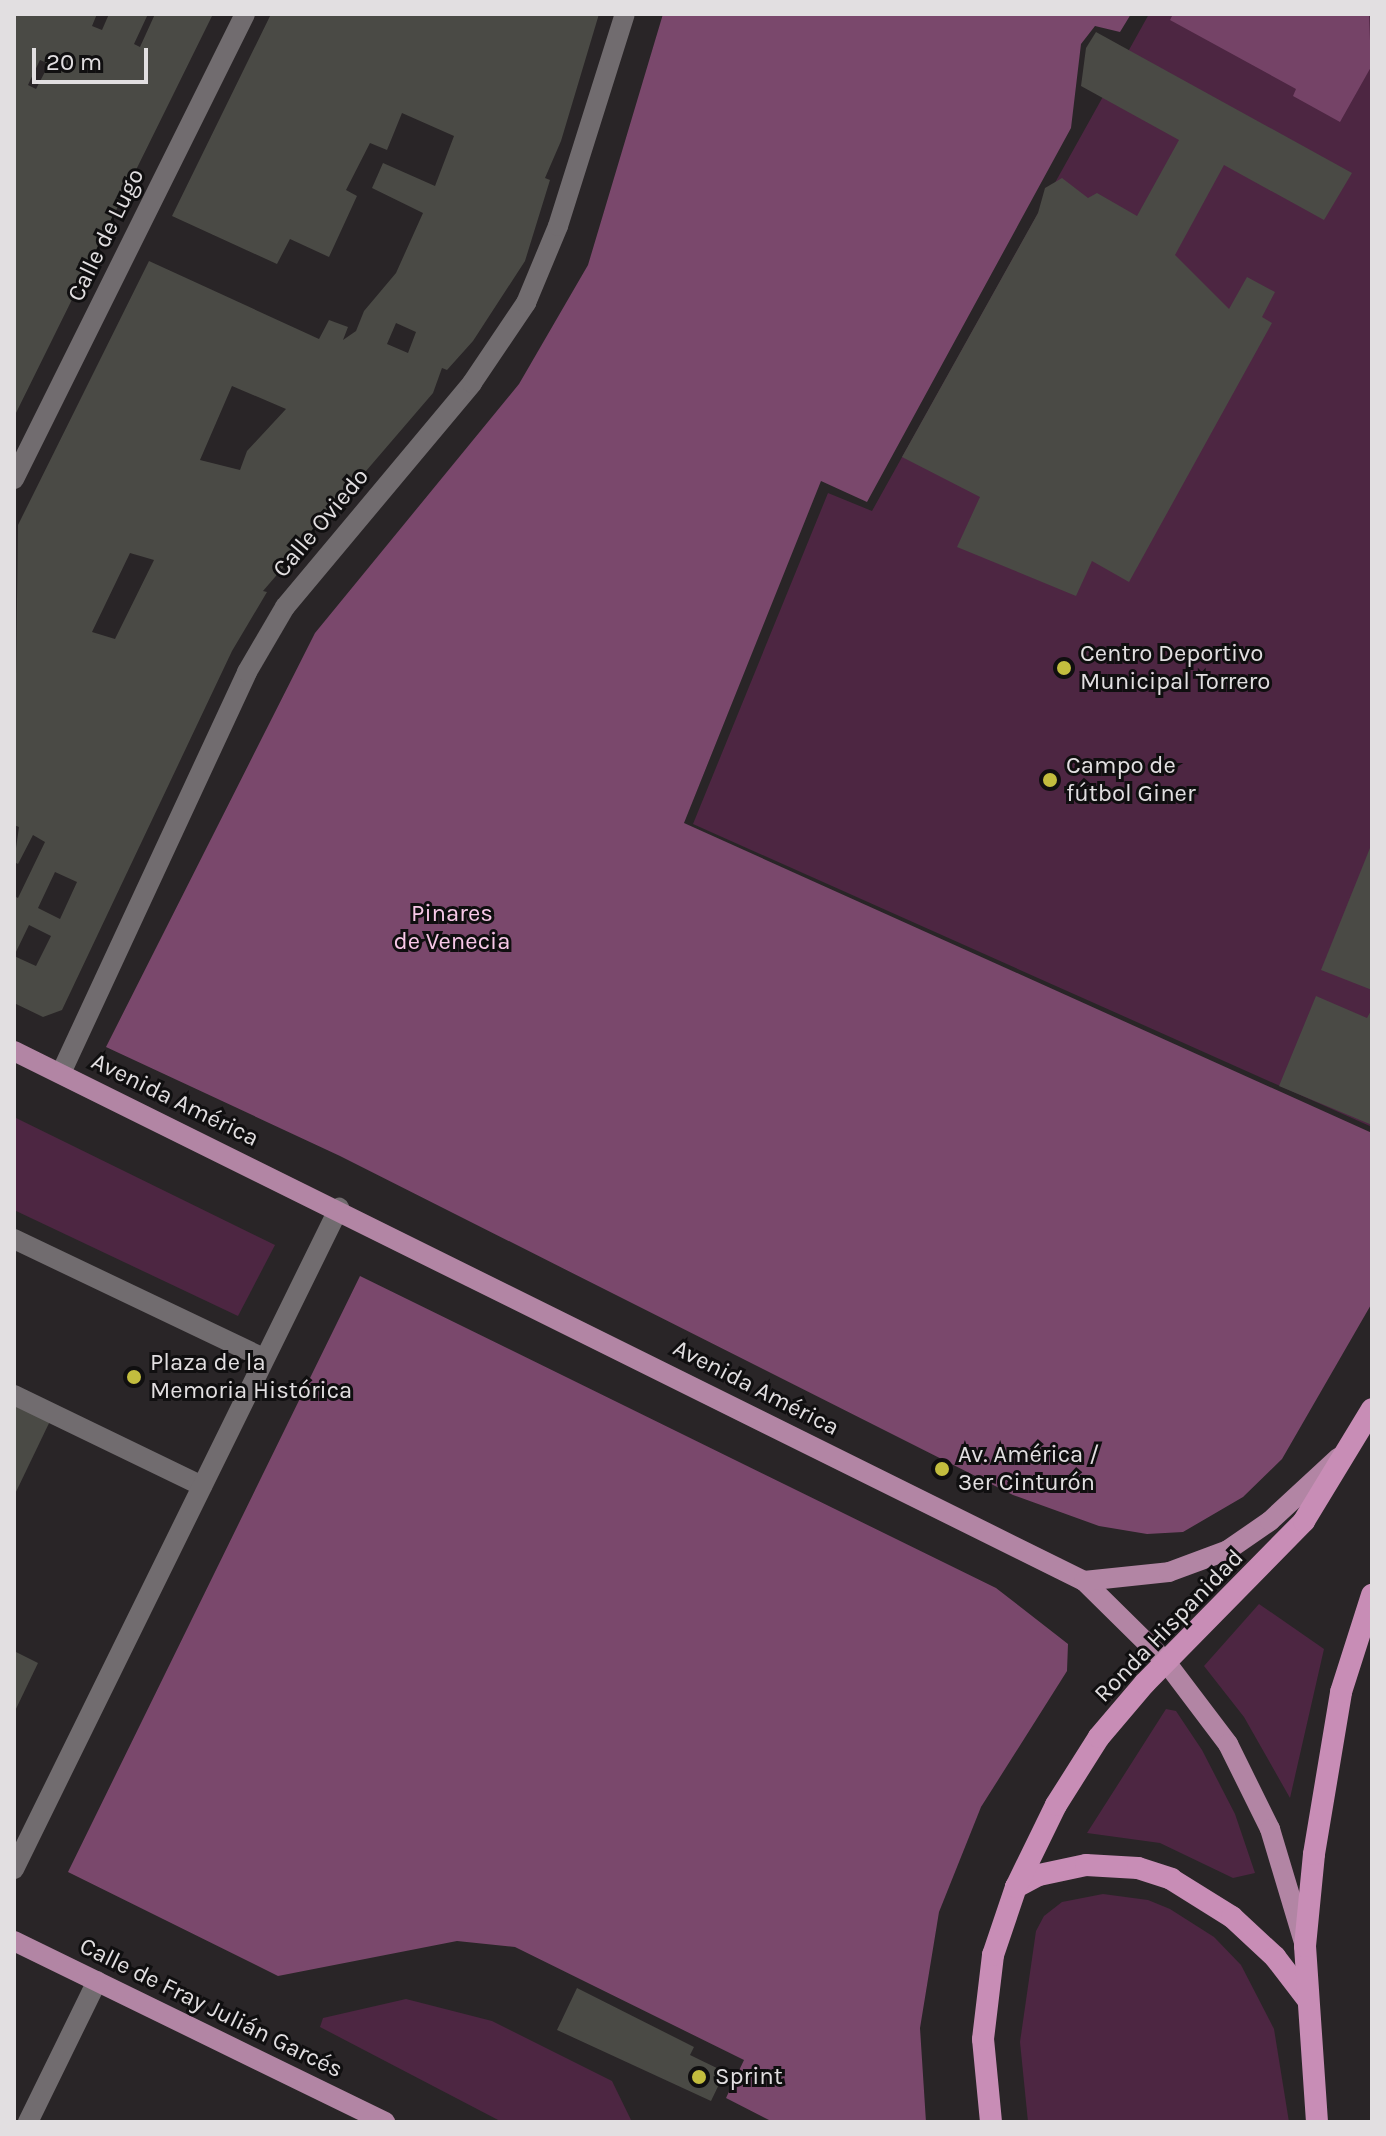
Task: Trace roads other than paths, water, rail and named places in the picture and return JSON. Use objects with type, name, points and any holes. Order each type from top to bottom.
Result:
[{"type":"highway","name":"Ronda Hispanidad","points":[[991,2122],[983,2039],[993,1955],[1016,1887],[1076,1772],[1166,1662],[1304,1521],[1353,1445],[1372,1409]]},
{"type":"highway","points":[[1317,2122],[1305,1946],[1330,1744],[1372,1595]]},
{"type":"highway","points":[[1016,1887],[1039,1875],[1086,1865],[1138,1868],[1171,1879],[1232,1917],[1275,1957],[1309,2001]]},
{"type":"main road","name":"Avenida América","points":[[14,1051],[339,1208],[1084,1581],[1166,1662],[1212,1720],[1248,1781],[1278,1853],[1305,1946]]},
{"type":"main road","points":[[1084,1581],[1169,1572],[1228,1550],[1270,1521],[1353,1445]]},
{"type":"main road","name":"Calle de Fray Julián Garcés","points":[[14,1941],[385,2122]]},
{"type":"street","name":"Calle de Lugo","points":[[14,479],[245,14]]},
{"type":"street","name":"Calle Oviedo","points":[[61,1073],[247,672],[285,607],[472,383],[526,303],[558,226],[625,14]]},
{"type":"street","points":[[14,1869],[339,1208]]},
{"type":"street","points":[[14,1239],[264,1358]]},
{"type":"street","points":[[14,1395],[202,1486]]},
{"type":"street","points":[[28,2122],[97,1981]]},
{"type":"place","name":"Centro Deportivo Municipal Torrero","points":[[1064,668]]},
{"type":"place","name":"Campo de fútbol Giner","points":[[1050,780]]},
{"type":"place","name":"Plaza de la Memoria Histórica","points":[[134,1377]]},
{"type":"place","name":"Av. América / 3er Cinturón","points":[[942,1469]]},
{"type":"place","name":"Sprint","points":[[699,2077]]},
{"type":"park label","name":"Pinares de Venecia","points":[[452,928]]}]
